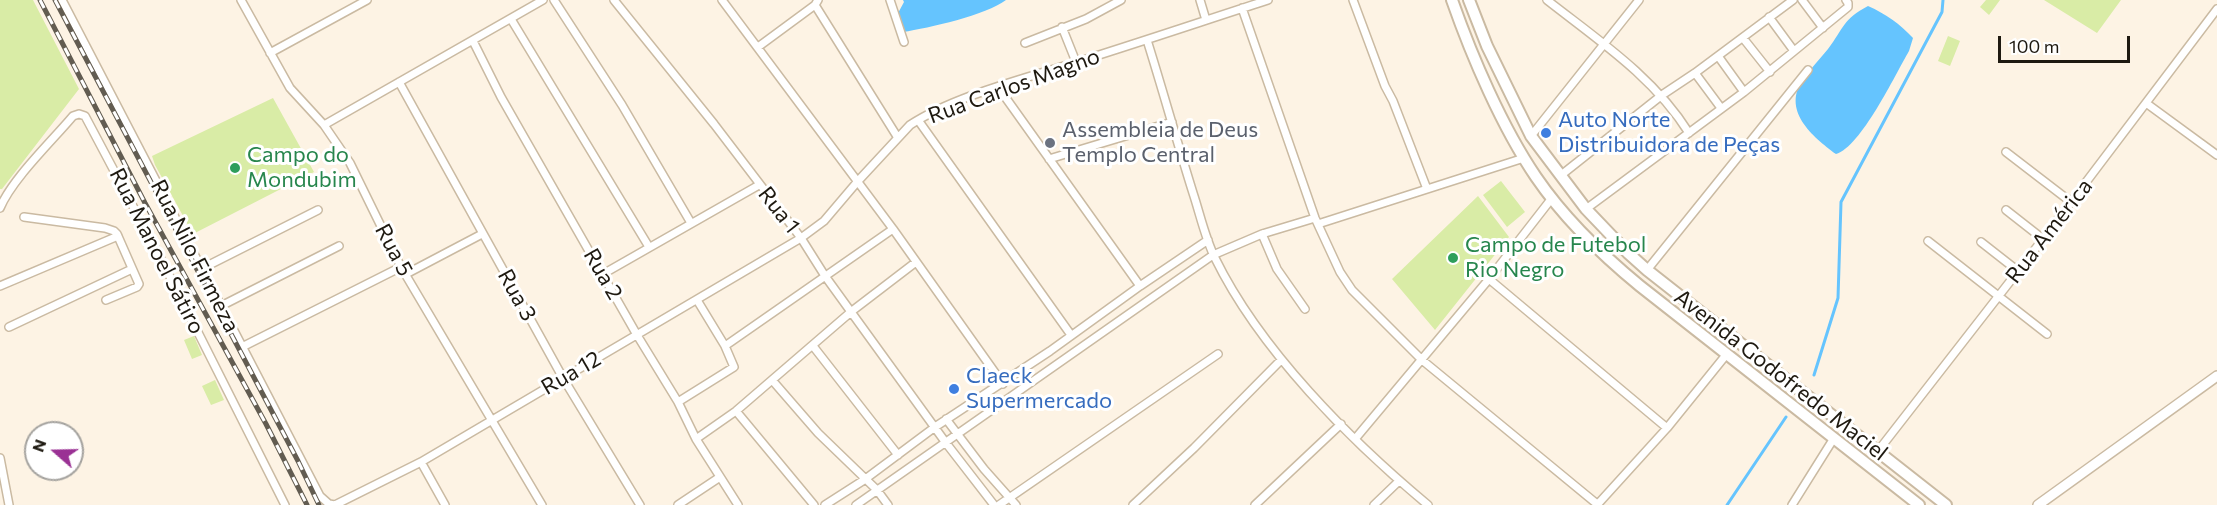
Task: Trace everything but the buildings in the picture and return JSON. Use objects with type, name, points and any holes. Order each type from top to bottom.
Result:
[{"type":"main road","name":"Avenida Godofredo Maciel","points":[[1452,0],[1463,32],[1490,92],[1524,158],[1552,198],[1596,247],[1726,355],[1920,505]]},
{"type":"main road","name":"Avenida Godofredo Maciel","points":[[1469,0],[1487,46],[1531,136],[1586,208],[1628,253],[1946,505]]},
{"type":"street","name":"Rua Nilo Firmeza","points":[[62,0],[320,496],[329,504],[337,505]]},
{"type":"street","name":"Rua 5","points":[[241,0],[290,88],[324,125],[350,163],[401,267],[542,505]]},
{"type":"street","points":[[270,53],[367,0]]},
{"type":"street","points":[[324,125],[543,0]]},
{"type":"street","points":[[554,0],[622,105],[691,223]]},
{"type":"street","name":"Rua 1","points":[[614,0],[714,124],[801,238],[825,276],[946,443],[994,505]]},
{"type":"street","points":[[722,0],[858,181],[1002,384]]},
{"type":"street","points":[[890,0],[904,42]]},
{"type":"street","points":[[1026,44],[1062,27],[1086,19],[1121,0]]},
{"type":"street","points":[[1200,0],[1206,20]]},
{"type":"street","name":"Rua Carlos Magno","points":[[801,238],[824,221],[898,138],[918,120],[935,111],[998,87],[1268,0]]},
{"type":"street","points":[[1353,0],[1427,189]]},
{"type":"street","points":[[1547,0],[1632,67],[1662,95],[1689,133]]},
{"type":"street","points":[[1531,136],[1639,0]]},
{"type":"street","points":[[1560,176],[1662,95],[1695,74],[1793,0]]},
{"type":"street","points":[[1802,0],[1823,28]]},
{"type":"street","points":[[758,47],[816,2],[898,138]]},
{"type":"street","points":[[1586,208],[1770,72],[1823,28],[1847,3]]},
{"type":"street","points":[[1242,8],[1316,221],[1340,272],[1352,290],[1422,360],[1597,505],[1667,428],[1726,355]]},
{"type":"street","name":"Rua América","points":[[1878,451],[2043,239],[2217,9]]},
{"type":"street","points":[[1769,17],[1794,51]]},
{"type":"street","points":[[511,19],[649,247]]},
{"type":"street","points":[[1062,27],[1076,63]]},
{"type":"street","points":[[1743,38],[1770,72]]},
{"type":"street","points":[[1147,40],[1213,255],[1232,289],[1281,360],[1355,439],[1428,505]]},
{"type":"street","name":"Rua 2","points":[[473,41],[501,97],[637,335],[678,402],[696,439],[738,505]]},
{"type":"street","points":[[1718,56],[1744,92]]},
{"type":"street","points":[[1647,270],[1808,70]]},
{"type":"street","points":[[1695,74],[1721,108]]},
{"type":"street","name":"Rua 3","points":[[399,82],[563,378],[640,505]]},
{"type":"street","points":[[998,87],[1140,286]]},
{"type":"street","points":[[2146,103],[2217,155]]},
{"type":"street","name":"Rua Manoel Sátiro","points":[[0,208],[19,180],[73,116],[79,114],[85,116],[157,251],[285,505]]},
{"type":"street","points":[[918,120],[1071,335]]},
{"type":"street","points":[[1049,159],[1173,123]]},
{"type":"street","points":[[2006,152],[2071,202]]},
{"type":"street","points":[[856,505],[1213,255],[1262,234],[1427,189],[1524,158]]},
{"type":"street","points":[[603,274],[759,185]]},
{"type":"street","points":[[1355,439],[1489,279],[1552,198]]},
{"type":"street","points":[[201,269],[318,210]]},
{"type":"street","points":[[2006,210],[2043,239]]},
{"type":"street","points":[[24,217],[109,228],[118,236],[138,286],[106,300]]},
{"type":"street","points":[[725,346],[893,229]]},
{"type":"street","points":[[406,274],[482,234]]},
{"type":"street","points":[[1262,234],[1277,268],[1305,309]]},
{"type":"street","points":[[0,286],[118,236]]},
{"type":"street","name":"Rua 12","points":[[337,505],[421,462],[801,238]]},
{"type":"street","points":[[825,505],[898,456],[946,419],[1002,384],[1208,240]]},
{"type":"street","points":[[1928,241],[2047,334]]},
{"type":"street","points":[[1981,242],[2018,271]]},
{"type":"street","points":[[221,306],[339,246]]},
{"type":"street","points":[[696,439],[736,411],[852,311],[916,262]]},
{"type":"street","points":[[242,348],[401,267]]},
{"type":"street","points":[[9,327],[132,269]]},
{"type":"street","points":[[1489,279],[1667,428]]},
{"type":"street","points":[[678,402],[734,367],[725,346],[697,300]]},
{"type":"street","points":[[813,346],[898,456]]},
{"type":"street","points":[[999,505],[1218,354]]},
{"type":"street","points":[[1133,505],[1194,448],[1281,360]]},
{"type":"street","points":[[1019,372],[1028,384]]},
{"type":"street","points":[[2038,505],[2216,378]]},
{"type":"street","points":[[772,380],[818,433],[864,480],[877,490],[888,505]]},
{"type":"street","points":[[736,411],[814,505]]},
{"type":"street","points":[[946,419],[984,469],[1017,505]]},
{"type":"street","points":[[1255,505],[1341,424]]},
{"type":"street","points":[[1792,505],[1834,438]]},
{"type":"street","points":[[0,458],[9,505]]},
{"type":"street","points":[[421,462],[445,505]]},
{"type":"street","points":[[678,505],[720,477]]},
{"type":"street","points":[[1374,505],[1399,481]]},
{"type":"green space","points":[[0,0],[33,0],[79,89],[2,189],[0,189]]},
{"type":"green space","points":[[1986,0],[2000,0],[1989,15],[1980,7]]},
{"type":"green space","points":[[2044,0],[2121,0],[2097,33]]},
{"type":"green space","points":[[1948,36],[1960,41],[1950,66],[1938,61]]},
{"type":"green space","name":"Campo do Mondubim","points":[[273,98],[314,172],[193,234],[152,156]]},
{"type":"green space","points":[[1501,181],[1525,212],[1507,227],[1483,195]]},
{"type":"green space","name":"Campo de Futebol Rio Negro","points":[[1478,196],[1509,237],[1435,330],[1392,279]]},
{"type":"green space","points":[[194,336],[202,355],[192,359],[184,340]]},
{"type":"green space","points":[[215,380],[224,400],[211,405],[202,386]]},
{"type":"water","points":[[903,0],[1006,0],[971,16],[903,32],[897,15]]},
{"type":"water","points":[[1868,6],[1881,12],[1913,38],[1909,51],[1866,125],[1846,149],[1836,154],[1802,122],[1796,101],[1798,90],[1804,78],[1845,24],[1853,15]]},
{"type":"waterway","points":[[1814,375],[1838,298],[1841,202],[1942,12],[1943,0]]},
{"type":"waterway","points":[[1727,505],[1786,417]]},
{"type":"railway","points":[[40,0],[145,203],[266,424],[307,505]]},
{"type":"railway","points":[[55,0],[319,505]]},
{"type":"place","name":"Auto Norte Distribuidora de Peças","points":[[1546,133]]},
{"type":"place","name":"Assembleia de Deus Templo Central","points":[[1050,143]]},
{"type":"place","name":"Campo do Mondubim","points":[[235,168]]},
{"type":"place","name":"Campo de Futebol Rio Negro","points":[[1453,258]]},
{"type":"place","name":"Claeck Supermercado","points":[[954,389]]}]
